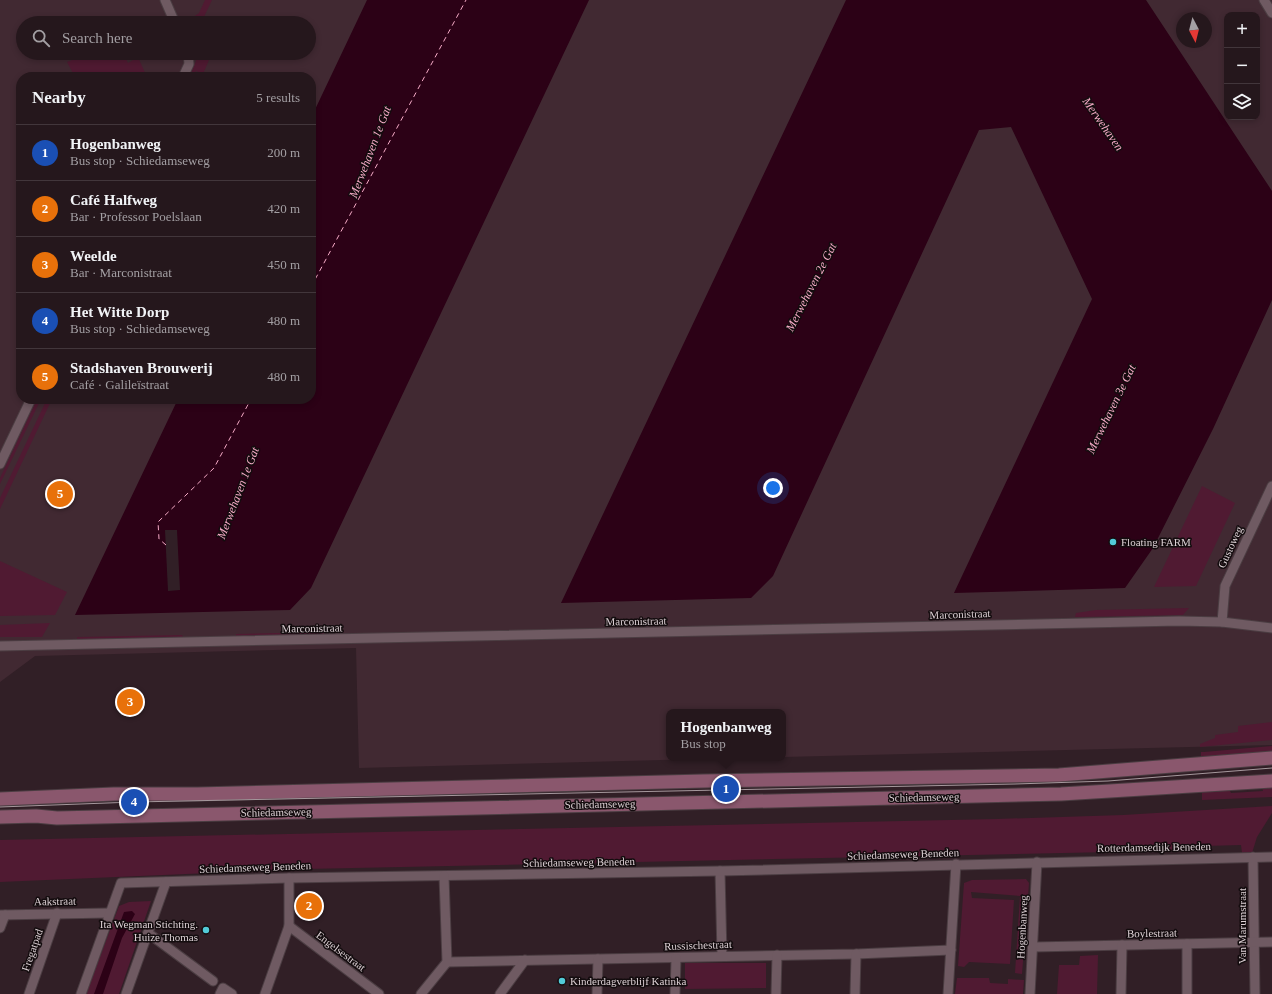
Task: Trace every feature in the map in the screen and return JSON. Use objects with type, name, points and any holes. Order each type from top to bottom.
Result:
[{"type":"main road","name":"Schiedamseweg","points":[[0,799],[114,794],[198,794],[704,780],[1059,775],[1272,758]]},
{"type":"main road","name":"Schiedamseweg","points":[[0,817],[36,816],[57,818],[1053,794],[1200,787],[1272,781]]},
{"type":"street","points":[[165,0],[172,16]]},
{"type":"street","points":[[1264,0],[1272,13]]},
{"type":"street","points":[[185,72],[189,64],[189,60]]},
{"type":"street","points":[[0,464],[29,404]]},
{"type":"street","name":"Gustoweg","points":[[1222,622],[1226,586],[1272,486]]},
{"type":"street","name":"Marconistraat","points":[[0,646],[1082,623],[1222,622],[1272,628]]},
{"type":"street","name":"Van Marumstraat","points":[[1253,857],[1255,994]]},
{"type":"street","name":"Rotterdamsedijk Beneden","points":[[1037,862],[1272,857]]},
{"type":"street","name":"Schiedamseweg Beneden","points":[[109,913],[121,883],[289,878],[720,871],[1037,862]]},
{"type":"street","name":"Hogenbanweg","points":[[1030,994],[1037,862]]},
{"type":"street","points":[[948,994],[956,864]]},
{"type":"street","points":[[720,871],[722,956]]},
{"type":"street","points":[[421,994],[447,962],[444,876]]},
{"type":"street","points":[[265,994],[289,926],[289,878]]},
{"type":"street","points":[[126,994],[166,882]]},
{"type":"street","name":"Fregatpad","points":[[29,994],[57,913]]},
{"type":"street","points":[[81,994],[109,913]]},
{"type":"street","name":"Aakstraat","points":[[2,915],[109,913]]},
{"type":"street","points":[[0,928],[2,915]]},
{"type":"street","name":"Engelsestraat","points":[[289,926],[379,994]]},
{"type":"street","points":[[148,934],[213,981]]},
{"type":"street","name":"Boylestraat","points":[[1033,947],[1272,942]]},
{"type":"street","points":[[1187,944],[1187,994]]},
{"type":"street","points":[[1121,994],[1122,945]]},
{"type":"street","name":"Russischestraat","points":[[447,962],[856,954],[950,950]]},
{"type":"street","points":[[855,994],[856,954]]},
{"type":"street","points":[[776,994],[777,955]]},
{"type":"street","points":[[675,994],[676,958]]},
{"type":"street","points":[[597,994],[598,959]]},
{"type":"street","points":[[500,994],[525,960]]},
{"type":"street","points":[[222,991],[232,994]]},
{"type":"shaded area","points":[[0,0],[1272,0],[1272,745],[786,757],[786,709],[666,709],[666,760],[359,768],[356,648],[35,656],[0,682]]},
{"type":"shaded area","points":[[205,0],[212,0],[204,16],[195,16],[199,13]]},
{"type":"shaded area","points":[[72,60],[126,60],[128,63],[133,60],[139,60],[145,72],[72,72],[67,62]]},
{"type":"shaded area","points":[[209,60],[204,72],[191,72],[196,61]]},
{"type":"shaded area","points":[[35,404],[39,404],[0,484],[0,478]]},
{"type":"shaded area","points":[[45,404],[50,404],[0,509],[0,498]]},
{"type":"shaded area","points":[[1202,486],[1235,503],[1196,586],[1154,587]]},
{"type":"shaded area","points":[[0,561],[67,592],[55,615],[0,616]]},
{"type":"shaded area","points":[[1189,608],[1183,615],[1075,617],[1076,613],[1096,610]]},
{"type":"shaded area","points":[[50,623],[42,637],[0,637],[0,625]]},
{"type":"shaded area","points":[[324,632],[324,634],[236,636],[236,634]]},
{"type":"shaded area","points":[[182,635],[183,637],[77,640],[77,637]]},
{"type":"shaded area","points":[[1272,722],[1272,740],[1200,747],[1200,744],[1215,738],[1215,735],[1238,732],[1238,726]]},
{"type":"shaded area","points":[[1272,746],[1272,755],[1201,761],[1201,752]]},
{"type":"shaded area","points":[[1272,785],[1272,797],[1202,800],[1202,790],[1218,789],[1230,791],[1231,793],[1263,791],[1262,788]]},
{"type":"shaded area","points":[[1272,806],[1272,813],[1257,837],[1252,853],[1242,853],[1241,845],[1204,846],[1203,850],[305,869],[0,882],[0,840],[997,819],[1123,815]]},
{"type":"shaded area","points":[[1026,879],[1029,883],[1022,974],[1015,973],[1020,896],[971,892],[972,898],[1014,900],[1010,964],[969,962],[964,967],[958,966],[964,883],[972,880]]},
{"type":"shaded area","points":[[151,901],[119,994],[86,994],[119,906],[129,902]]},
{"type":"shaded area","points":[[1098,955],[1097,994],[1057,994],[1059,965],[1079,965],[1080,956]]},
{"type":"shaded area","points":[[685,963],[766,963],[766,988],[685,989]]},
{"type":"shaded area","points":[[957,978],[989,978],[990,983],[1008,984],[1008,979],[1024,980],[1023,994],[955,994]]},
{"type":"water","name":"Merwehaven 1e Gat","points":[[367,0],[589,0],[311,588],[290,610],[75,615],[176,404],[316,404],[316,107]]},
{"type":"water","points":[[846,0],[1146,0],[1176,45],[1176,48],[1178,48],[1272,191],[1272,300],[1213,429],[1153,548],[1125,588],[954,593],[1092,299],[1011,127],[979,130],[773,576],[751,598],[561,603]]},
{"type":"water","points":[[132,911],[135,914],[122,938],[103,994],[94,994],[124,912]]},
{"type":"pier","points":[[165,530],[177,530],[180,590],[168,591]]},
{"type":"ferry route","points":[[316,278],[466,0]]},
{"type":"ferry route","points":[[166,545],[159,539],[158,522],[214,468],[248,404]]},
{"type":"tram line","points":[[0,807],[134,802],[1015,784],[1108,781],[1272,768]]},
{"type":"place","name":"Stadshaven Brouwerij","points":[[60,494]]},
{"type":"place","name":"Floating FARM","points":[[1113,542]]},
{"type":"place","name":"Weelde","points":[[130,702]]},
{"type":"place","name":"Hogenbanweg","points":[[726,789]]},
{"type":"place","name":"Het Witte Dorp","points":[[134,802]]},
{"type":"place","name":"Café Halfweg","points":[[309,906]]},
{"type":"place","name":"Ita Wegman Stichting. Huize Thomas","points":[[206,930]]},
{"type":"place","name":"Kinderdagverblijf Katinka","points":[[562,981]]},
{"type":"water label","name":"Merwehaven","points":[[1103,124]]},
{"type":"water label","name":"Merwehaven 2e Gat","points":[[811,287]]},
{"type":"water label","name":"Merwehaven 3e Gat","points":[[1111,409]]}]
